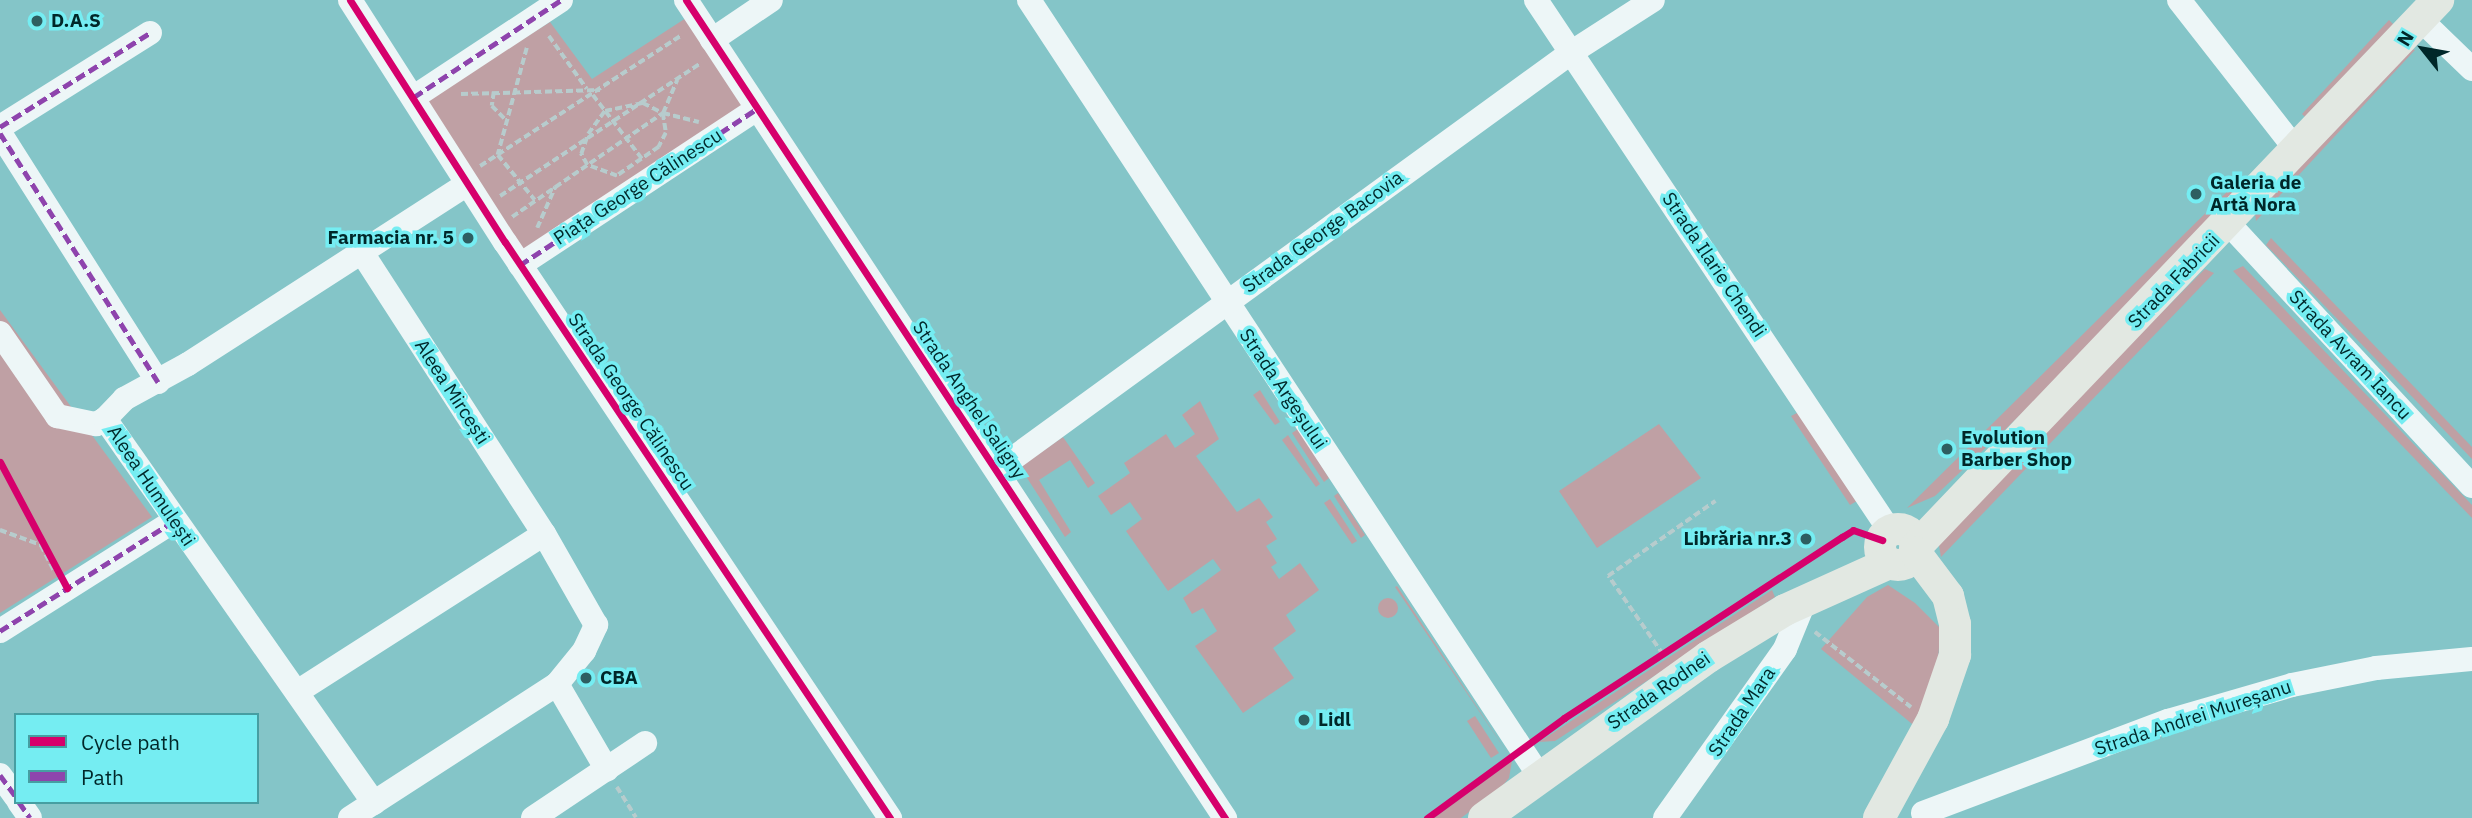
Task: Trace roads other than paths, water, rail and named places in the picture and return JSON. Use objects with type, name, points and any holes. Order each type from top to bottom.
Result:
[{"type":"main road","name":"Strada Fabricii","points":[[1905,546],[2229,224],[2295,150],[2429,10]]},
{"type":"main road","name":"Strada Rodnei","points":[[1484,818],[1708,657],[1808,614],[1845,582],[1905,546]]},
{"type":"main road","points":[[1886,806],[1948,682],[1956,637],[1951,608],[1905,546]]},
{"type":"street","name":"Strada George Călinescu","points":[[350,0],[468,178],[520,265],[890,818]]},
{"type":"street","points":[[414,97],[561,0]]},
{"type":"street","name":"Strada Anghel Saligny","points":[[686,0],[705,41],[757,109],[1225,818]]},
{"type":"street","points":[[705,41],[771,0]]},
{"type":"street","name":"Strada Argeșului","points":[[1029,0],[1540,777]]},
{"type":"street","name":"Strada Ilarie Chendi","points":[[1536,0],[1905,546]]},
{"type":"street","name":"Strada George Bacovia","points":[[997,470],[1572,52],[1653,0]]},
{"type":"street","points":[[2179,0],[2295,150]]},
{"type":"street","points":[[2429,10],[2472,69]]},
{"type":"street","points":[[0,127],[150,33]]},
{"type":"street","name":"Piața George Călinescu","points":[[520,265],[757,109]]},
{"type":"street","points":[[0,133],[158,382]]},
{"type":"street","name":"Aleea Humulești","points":[[374,803],[105,419],[124,399],[158,382],[361,251],[468,178]]},
{"type":"street","name":"Strada Avram Iancu","points":[[2229,224],[2472,486]]},
{"type":"street","name":"Aleea Mircești","points":[[350,818],[557,684],[584,651],[596,625],[544,534],[361,251]]},
{"type":"street","points":[[0,333],[57,416],[96,424],[105,419]]},
{"type":"street","points":[[0,631],[174,521]]},
{"type":"street","points":[[297,692],[544,534]]},
{"type":"street","name":"Strada Mara","points":[[1665,818],[1808,614]]},
{"type":"street","name":"Strada Andrei Mureșanu","points":[[1924,816],[2168,721],[2292,685],[2376,668],[2472,659]]},
{"type":"street","points":[[557,684],[607,770]]},
{"type":"street","points":[[533,818],[645,743]]},
{"type":"street","points":[[0,775],[14,794]]},
{"type":"street","points":[[1886,806],[1924,816]]},
{"type":"place","name":"D.A.S","points":[[37,21]]},
{"type":"place","name":"Galeria de Artă Nora","points":[[2196,194]]},
{"type":"place","name":"Farmacia nr. 5","points":[[468,238]]},
{"type":"place","name":"Evolution Barber Shop","points":[[1947,449]]},
{"type":"place","name":"Librăria nr.3","points":[[1806,539]]},
{"type":"place","name":"CBA","points":[[586,678]]},
{"type":"place","name":"Lidl","points":[[1304,720]]}]
